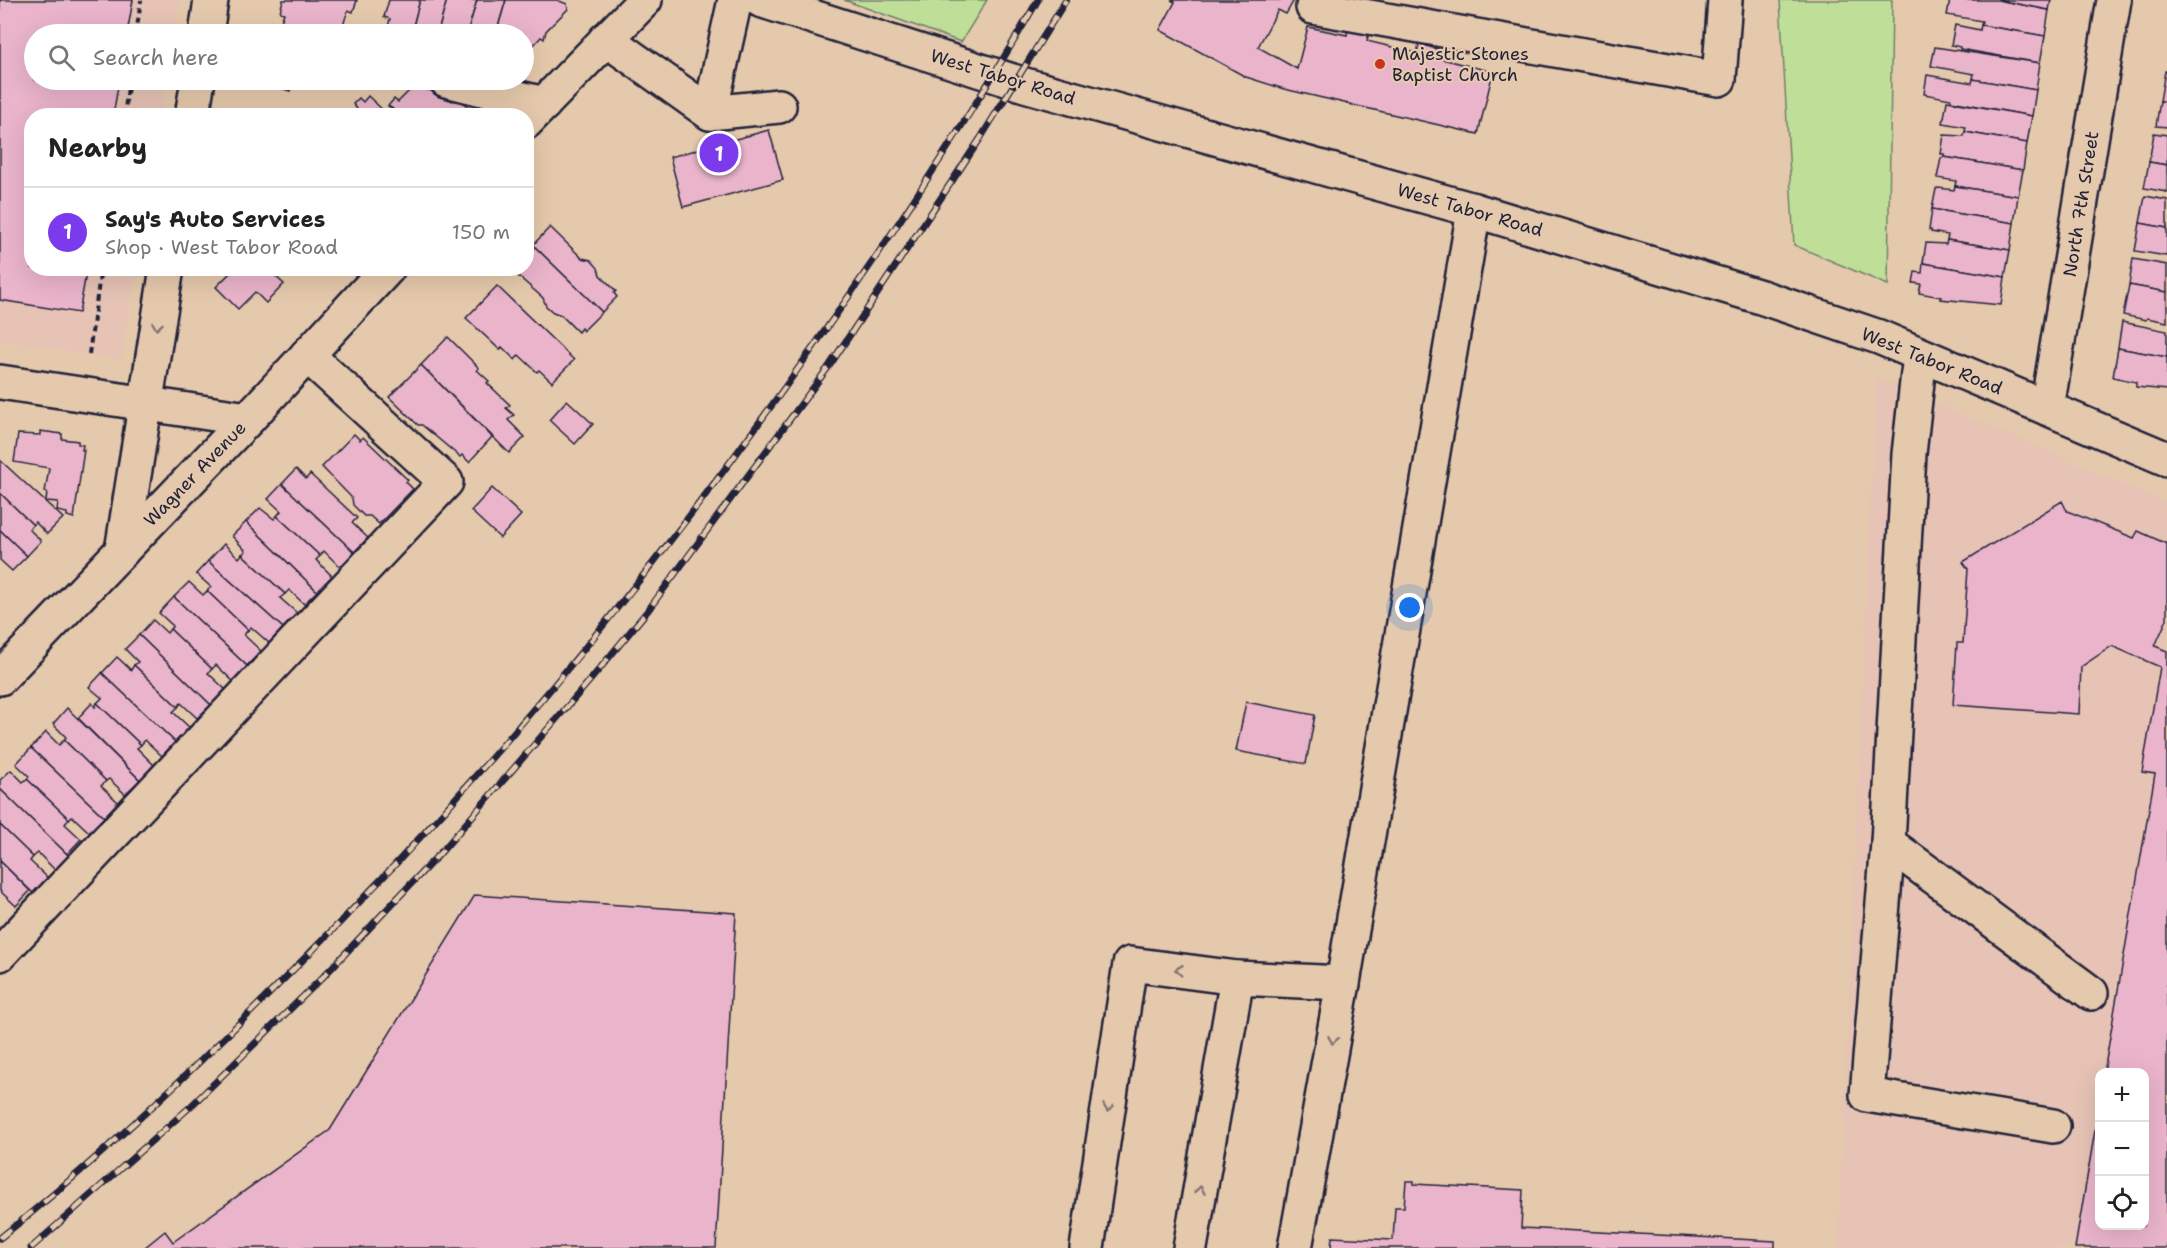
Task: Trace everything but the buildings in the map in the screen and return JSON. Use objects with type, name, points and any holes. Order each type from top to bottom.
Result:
[{"type":"street","points":[[208,24],[212,0]]},
{"type":"street","points":[[535,113],[645,0]]},
{"type":"street","points":[[710,113],[735,0]]},
{"type":"street","name":"West Tabor Road","points":[[760,0],[1025,85],[1474,210],[1761,297],[1879,337],[2167,459]]},
{"type":"street","points":[[1313,7],[1719,79],[1725,0]]},
{"type":"street","name":"North 7th Street","points":[[2047,408],[2114,0]]},
{"type":"street","points":[[606,39],[710,113],[779,106]]},
{"type":"street","points":[[193,108],[196,90]]},
{"type":"street","points":[[473,90],[522,108]]},
{"type":"street","points":[[1295,1248],[1343,983],[1474,210]]},
{"type":"street","points":[[122,551],[166,276]]},
{"type":"street","name":"Wagner Avenue","points":[[0,678],[248,419],[381,276]]},
{"type":"street","points":[[0,954],[446,482],[307,355]]},
{"type":"street","points":[[1920,355],[1909,454],[1888,843],[1867,1095],[2053,1126]]},
{"type":"street","points":[[0,383],[248,419]]},
{"type":"street","points":[[1888,843],[2091,993]]},
{"type":"street","points":[[1088,1248],[1130,964],[1237,978],[1343,983]]},
{"type":"street","points":[[1190,1248],[1237,978]]},
{"type":"path","points":[[137,24],[141,0]]},
{"type":"path","points":[[125,108],[128,90]]},
{"type":"path","points":[[89,354],[100,276]]},
{"type":"shaded area","points":[[0,0],[180,0],[176,24],[24,24],[24,90],[165,90],[162,108],[24,108],[24,276],[135,276],[121,360],[0,340]]},
{"type":"shaded area","points":[[1876,377],[2167,503],[2167,1248],[1838,1248]]},
{"type":"green space","points":[[844,0],[987,0],[961,42]]},
{"type":"green space","points":[[1780,0],[1892,0],[1888,285],[1794,245]]},
{"type":"railway","points":[[0,1238],[75,1176],[148,1110],[289,974],[430,826],[564,673],[691,514],[812,349],[929,177],[1038,0]]},
{"type":"railway","points":[[31,1248],[190,1107],[322,978],[443,850],[592,678],[649,609],[830,365],[980,139],[1066,0]]},
{"type":"place","name":"Majestic Stones Baptist Church","points":[[1380,64]]},
{"type":"place","name":"Say's Auto Services","points":[[719,153]]}]
